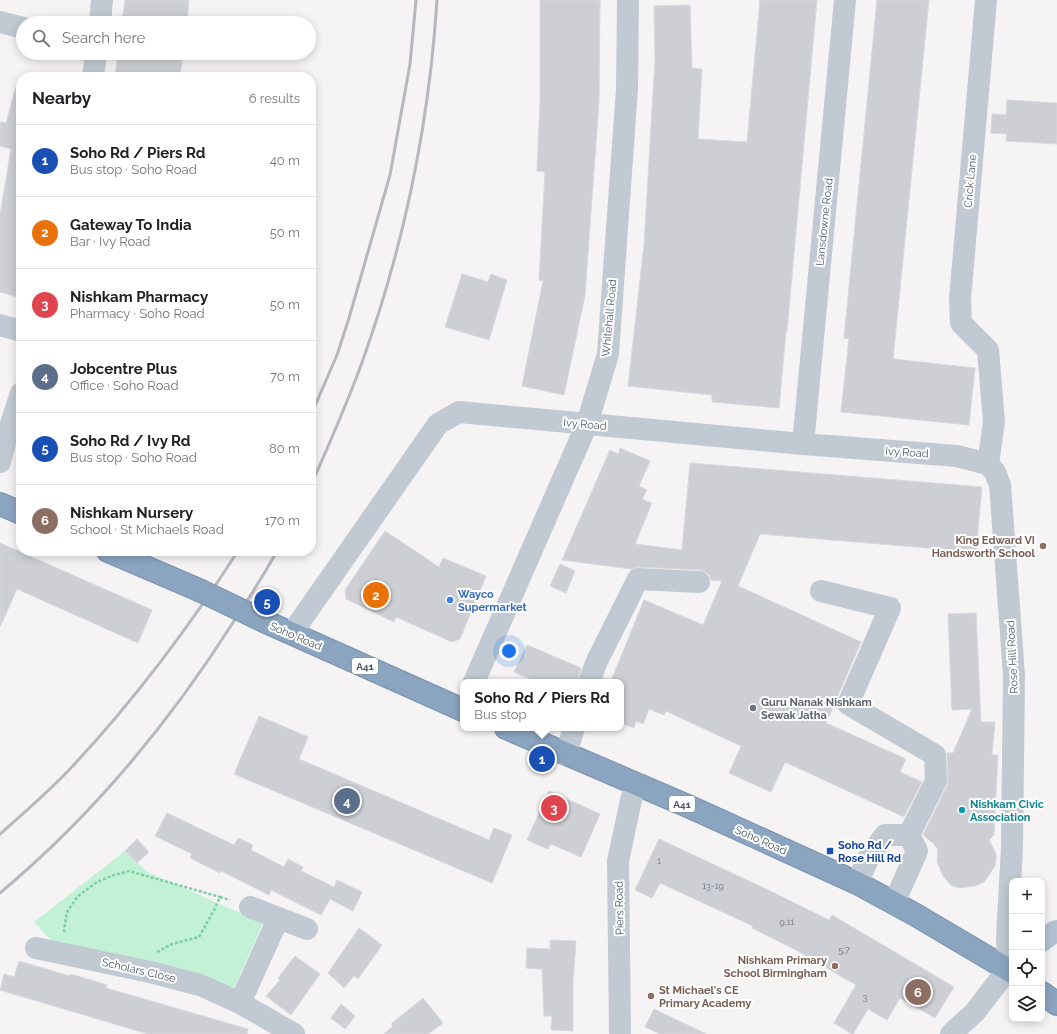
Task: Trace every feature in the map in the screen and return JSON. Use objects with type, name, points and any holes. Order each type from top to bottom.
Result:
[{"type":"highway","points":[[0,504],[16,511]]},
{"type":"highway","name":"Soho Road","points":[[122,556],[266,622],[460,707]]},
{"type":"highway","name":"Soho Road","points":[[513,731],[637,784],[857,883],[1009,968]]},
{"type":"highway","points":[[1045,995],[1057,1004]]},
{"type":"street","points":[[101,16],[102,0]]},
{"type":"street","name":"Whitehall Road","points":[[475,679],[587,424],[608,354],[627,89],[628,0]]},
{"type":"street","name":"Lansdowne Road","points":[[802,444],[845,0]]},
{"type":"street","name":"Crick Lane","points":[[986,0],[960,299],[961,323],[988,350],[994,422],[988,464]]},
{"type":"street","points":[[0,22],[16,26]]},
{"type":"street","points":[[94,72],[95,60]]},
{"type":"street","points":[[0,325],[16,330]]},
{"type":"street","points":[[0,462],[16,408]]},
{"type":"street","name":"Ivy Road","points":[[292,633],[438,424],[459,412],[802,444],[957,456],[988,464]]},
{"type":"street","name":"Rose Hill Road","points":[[988,464],[995,472],[1000,485],[1014,676],[1011,878]]},
{"type":"street","points":[[590,679],[597,661],[638,579],[699,582]]},
{"type":"street","points":[[821,591],[890,608],[848,704],[935,755],[936,781],[909,835]]},
{"type":"street","points":[[566,754],[573,731]]},
{"type":"street","name":"Piers Road","points":[[620,1034],[618,861],[631,800],[637,784]]},
{"type":"street","points":[[857,883],[870,856],[885,835],[909,835]]},
{"type":"street","points":[[894,903],[917,851],[909,835]]},
{"type":"street","points":[[250,907],[307,929]]},
{"type":"street","name":"Rose Hill Road","points":[[1009,914],[1007,938],[1009,954]]},
{"type":"street","points":[[240,1003],[278,919]]},
{"type":"street","name":"Scholars Close","points":[[36,948],[150,972],[200,985],[240,1003],[294,1034]]},
{"type":"street","points":[[951,1034],[975,1012],[1009,971]]},
{"type":"path","points":[[67,935],[64,930],[67,912],[78,896],[97,882],[129,871],[250,907]]},
{"type":"path","points":[[150,972],[153,954],[172,944],[199,937],[220,897]]},
{"type":"green space","points":[[125,851],[147,872],[263,923],[234,988],[55,944],[34,922]]},
{"type":"building","points":[[125,0],[189,0],[188,16],[123,16]]},
{"type":"building","points":[[540,0],[600,0],[599,102],[585,295],[564,395],[522,386],[543,281],[539,280],[545,172],[537,171],[540,102]]},
{"type":"building","points":[[760,0],[817,0],[779,408],[712,402],[712,395],[628,386],[644,245],[655,59],[654,6],[690,5],[692,68],[702,69],[698,139],[747,142]]},
{"type":"building","points":[[877,0],[929,0],[893,359],[975,368],[969,425],[841,412],[849,339],[844,338]]},
{"type":"building","points":[[117,60],[182,60],[181,72],[116,72]]},
{"type":"building","points":[[16,87],[16,297],[0,292],[0,215],[11,149],[0,146],[0,122],[6,123]]},
{"type":"building","points":[[1007,100],[1057,103],[1057,144],[1006,141],[1007,134],[991,133],[992,114],[1006,115]]},
{"type":"building","points":[[462,274],[488,282],[491,274],[507,280],[489,340],[445,327]]},
{"type":"building","points":[[620,448],[650,461],[639,486],[647,490],[642,499],[652,503],[635,544],[682,550],[690,463],[982,487],[976,552],[760,534],[738,586],[861,642],[826,723],[906,759],[900,772],[922,782],[904,817],[785,762],[771,792],[729,773],[741,746],[666,711],[664,715],[649,709],[643,724],[636,721],[634,728],[624,724],[624,679],[612,679],[644,600],[703,625],[722,581],[711,580],[710,576],[706,572],[700,570],[639,567],[631,569],[562,560],[610,450],[618,454]]},
{"type":"building","points":[[385,531],[439,567],[443,558],[486,576],[460,639],[452,642],[396,617],[394,622],[346,599],[345,590]]},
{"type":"building","points":[[0,543],[16,550],[16,556],[29,556],[152,610],[138,643],[17,589],[0,627]]},
{"type":"building","points":[[560,564],[575,571],[566,593],[550,586]]},
{"type":"building","name":"Nishkam Civic Association","points":[[976,613],[981,722],[995,722],[992,755],[998,755],[994,835],[989,840],[996,854],[996,860],[995,866],[984,882],[975,886],[959,888],[951,885],[943,876],[937,861],[938,850],[933,843],[923,835],[947,786],[947,753],[953,753],[972,709],[952,710],[948,614]]},
{"type":"building","points":[[527,645],[581,668],[578,679],[531,679],[514,672]]},
{"type":"building","points":[[259,716],[308,737],[299,759],[489,840],[494,828],[512,835],[492,883],[234,774]]},
{"type":"building","points":[[549,791],[600,814],[581,857],[551,844],[548,849],[527,840]]},
{"type":"building","points":[[167,813],[234,845],[238,838],[253,845],[251,850],[284,867],[288,859],[303,867],[301,871],[334,887],[337,880],[362,892],[353,911],[330,899],[321,915],[271,890],[269,895],[221,871],[220,873],[190,858],[192,854],[155,836]]},
{"type":"building","points":[[137,839],[149,852],[137,863],[125,851]]},
{"type":"building","points":[[659,839],[829,920],[832,915],[954,987],[935,1018],[900,998],[887,1020],[868,1009],[852,1034],[834,1023],[856,985],[794,949],[752,928],[753,926],[660,883],[652,898],[635,890]]},
{"type":"building","points":[[359,928],[382,945],[358,979],[354,976],[344,988],[328,973]]},
{"type":"building","points":[[550,940],[576,941],[573,981],[573,1031],[551,1030],[552,1016],[544,1016],[542,969],[526,968],[527,948],[550,949]]},
{"type":"building","points":[[295,956],[320,974],[291,1015],[266,996],[280,980],[278,978]]},
{"type":"building","points":[[19,961],[70,976],[71,974],[107,985],[106,988],[248,1029],[247,1034],[148,1034],[0,990],[4,974],[14,977]]},
{"type":"building","points":[[423,998],[443,1023],[428,1034],[384,1034],[393,1026],[391,1024]]},
{"type":"building","points":[[341,1004],[355,1016],[345,1029],[331,1018]]},
{"type":"building","points":[[654,1009],[706,1034],[660,1034],[645,1027]]},
{"type":"railway","points":[[316,403],[337,355],[349,318],[390,175],[410,64],[416,0]]},
{"type":"railway","points":[[316,473],[360,368],[389,278],[401,233],[412,187],[428,94],[437,0]]},
{"type":"railway","points":[[0,834],[61,778],[115,718],[159,664],[200,609],[235,556]]},
{"type":"railway","points":[[0,893],[66,832],[98,800],[128,766],[209,659],[274,556]]},
{"type":"place","name":"King Edward VI Handsworth School","points":[[1043,546]]},
{"type":"place","name":"Gateway To India","points":[[376,595]]},
{"type":"place","name":"Wayco Supermarket","points":[[450,600]]},
{"type":"place","name":"Soho Rd / Ivy Rd","points":[[267,602]]},
{"type":"place","name":"Guru Nanak Nishkam Sewak Jatha","points":[[753,708]]},
{"type":"place","name":"Soho Rd / Piers Rd","points":[[542,759]]},
{"type":"place","name":"Jobcentre Plus","points":[[347,801]]},
{"type":"place","name":"Nishkam Pharmacy","points":[[554,808]]},
{"type":"place","name":"Nishkam Civic Association","points":[[962,810]]},
{"type":"place","name":"Soho Rd / Rose Hill Rd","points":[[830,851]]},
{"type":"place","name":"Nishkam Primary School Birmingham","points":[[835,966]]},
{"type":"place","name":"Nishkam Nursery","points":[[918,992]]},
{"type":"place","name":"St Michael's CE Primary Academy","points":[[651,996]]}]
